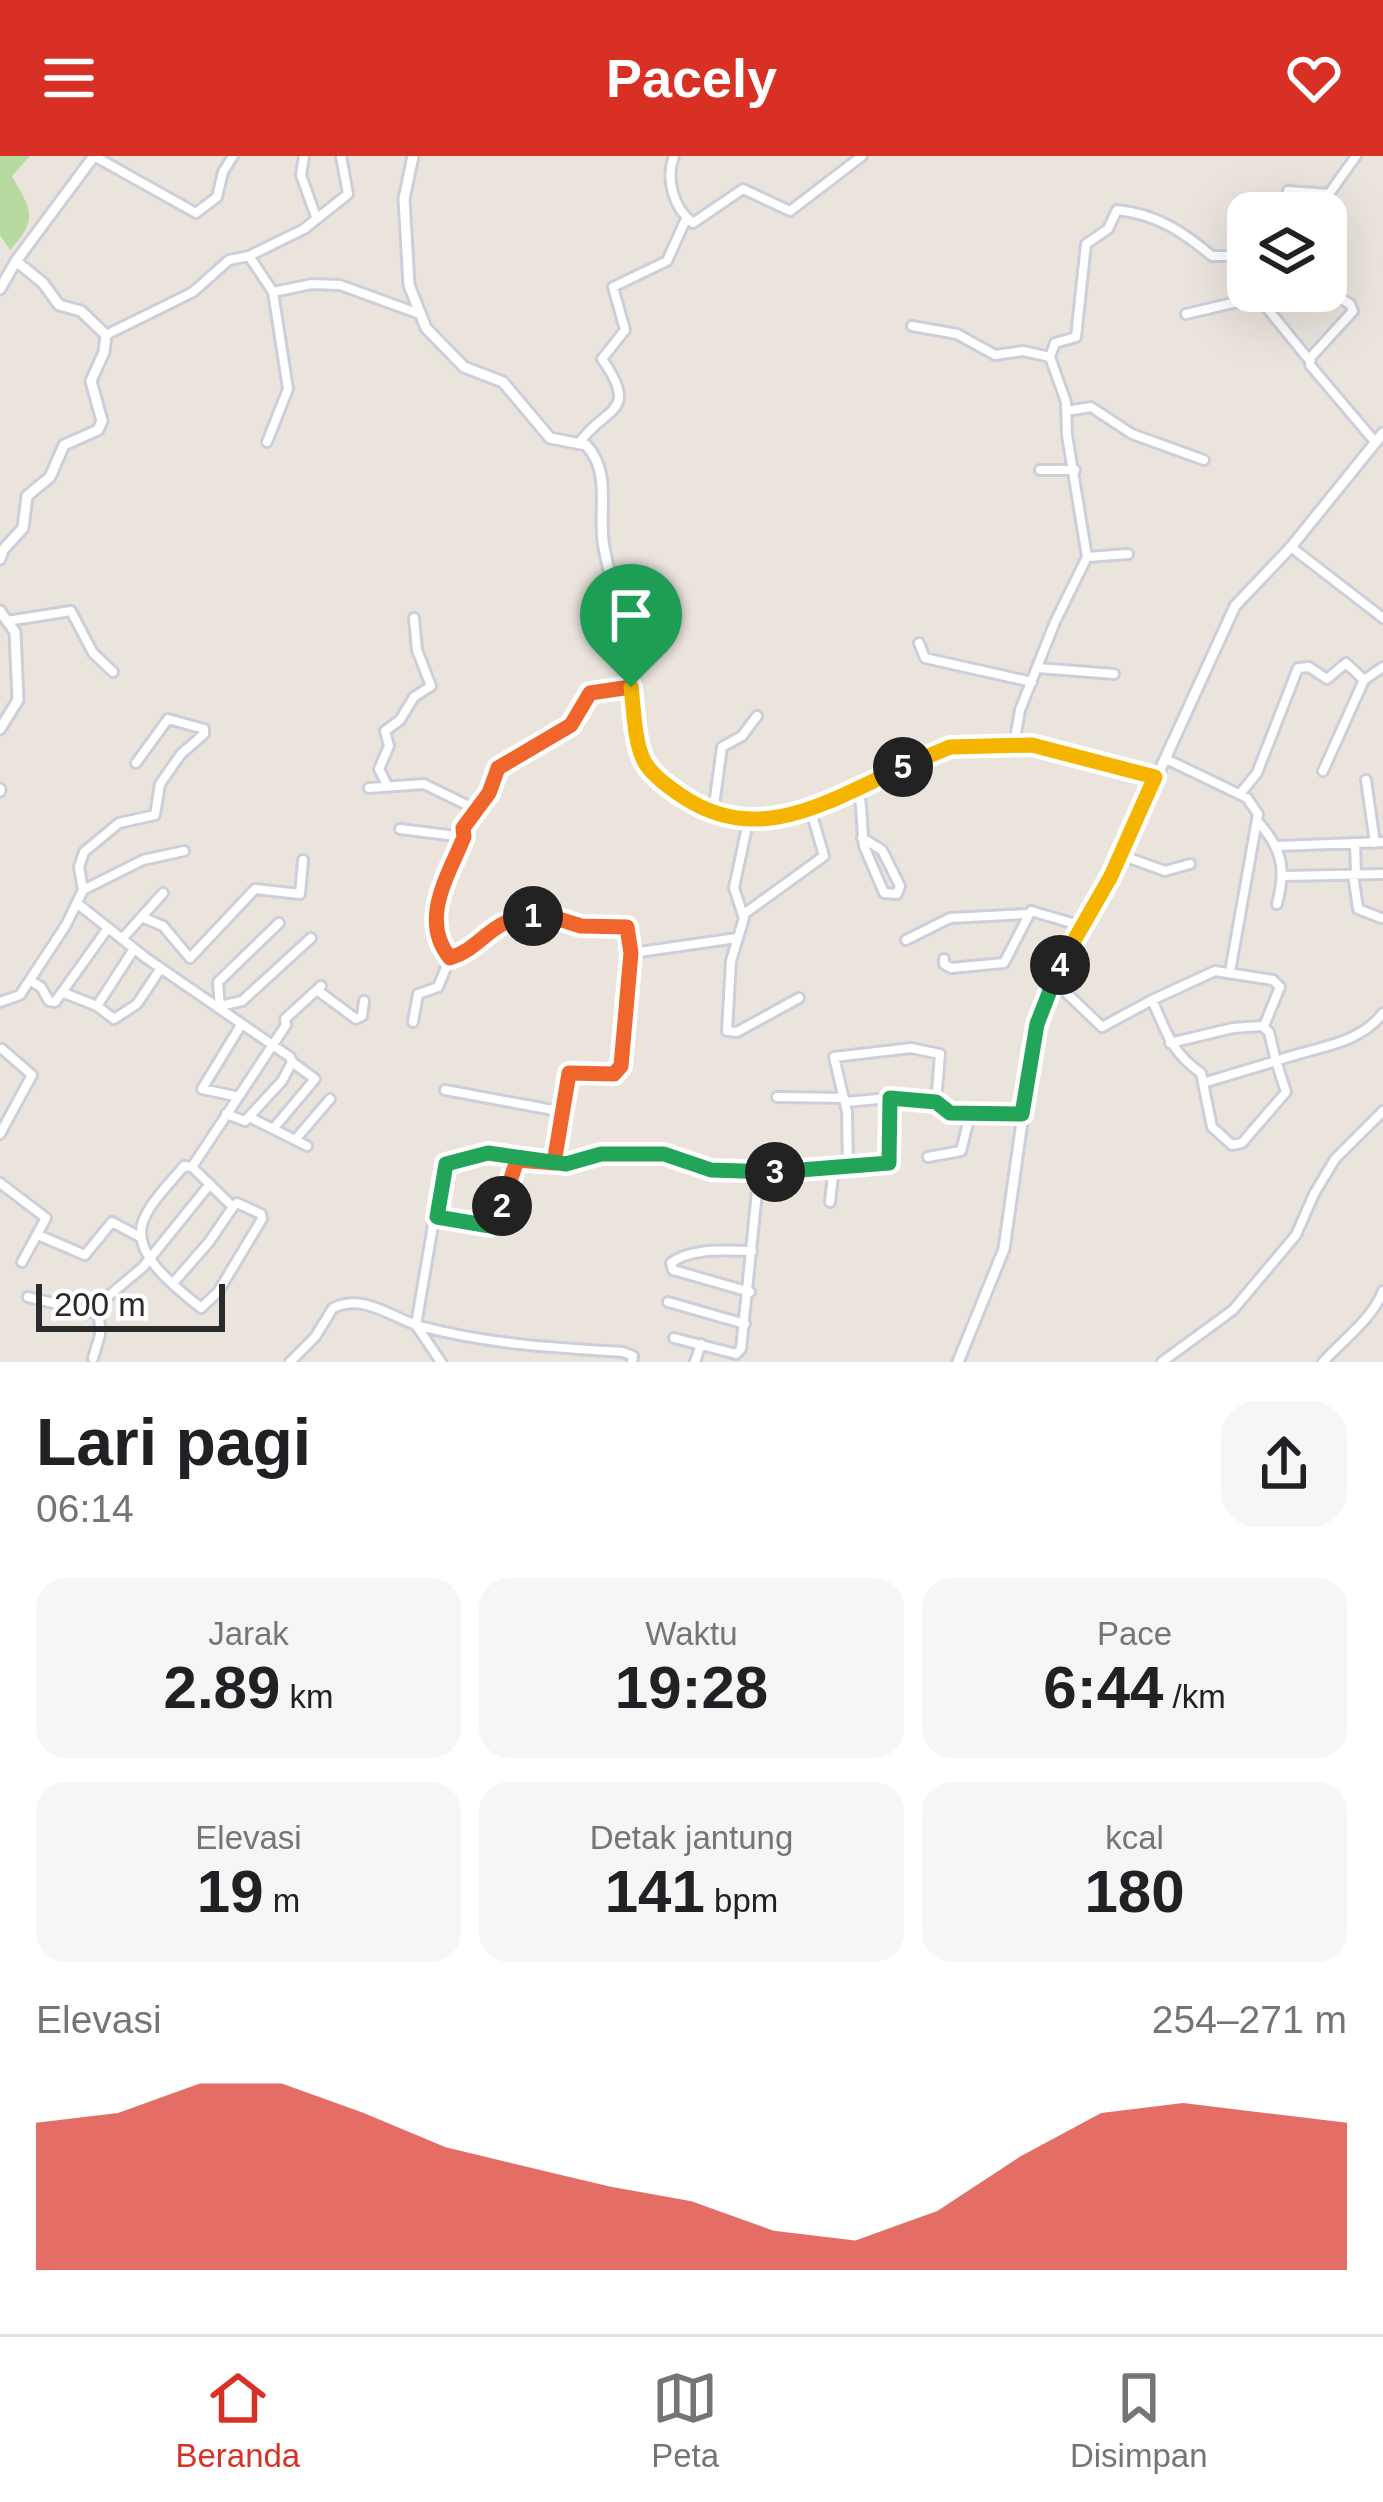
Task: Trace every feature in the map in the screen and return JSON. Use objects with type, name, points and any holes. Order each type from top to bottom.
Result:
[{"type":"street","points":[[0,289],[94,156],[196,213],[218,197],[232,156]]},
{"type":"street","points":[[304,156],[301,175],[317,218]]},
{"type":"street","points":[[106,335],[196,290],[229,260],[249,256],[304,229],[348,194],[341,156]]},
{"type":"street","points":[[412,156],[404,212],[409,285],[417,313],[464,367],[497,378],[510,388],[550,438],[580,442],[600,464],[603,544],[622,620],[644,760],[660,780],[712,813],[748,822],[810,808],[950,747],[1014,745],[1065,751],[1155,777]]},
{"type":"street","points":[[674,156],[669,177],[686,220],[693,223],[743,189],[790,211],[862,156]]},
{"type":"street","points":[[1330,192],[1356,156]]},
{"type":"street","points":[[1014,745],[1020,710],[1055,622],[1088,557],[1066,411],[1050,357],[1055,343],[1076,337],[1085,245],[1108,229],[1117,211],[1157,219],[1190,235],[1213,256],[1227,256]]},
{"type":"street","points":[[580,442],[615,410],[617,381],[602,359],[625,328],[613,287],[667,262],[686,220]]},
{"type":"street","points":[[249,256],[273,292],[287,389],[266,442]]},
{"type":"street","points":[[16,261],[43,283],[59,305],[81,311],[106,335]]},
{"type":"street","points":[[273,292],[340,284],[417,313]]},
{"type":"street","points":[[958,1362],[1004,1249],[1037,1024],[1052,979],[1121,855],[1235,606],[1291,547],[1379,438],[1258,297],[1186,314]]},
{"type":"street","points":[[1310,361],[1353,311],[1347,302]]},
{"type":"street","points":[[913,326],[957,334],[995,355],[1023,351],[1050,357]]},
{"type":"street","points":[[0,560],[23,528],[26,496],[50,477],[64,445],[100,427],[91,381],[106,335]]},
{"type":"street","points":[[1066,411],[1091,407],[1132,434],[1204,460]]},
{"type":"street","points":[[1040,470],[1075,470]]},
{"type":"street","points":[[1291,547],[1383,618]]},
{"type":"street","points":[[1088,557],[1128,554]]},
{"type":"street","points":[[0,729],[18,695],[15,632],[4,616],[69,610],[93,653],[112,672]]},
{"type":"street","points":[[387,785],[379,769],[389,746],[385,731],[400,720],[411,699],[431,686],[417,650],[414,618]]},
{"type":"street","points":[[919,643],[925,658],[1032,682]]},
{"type":"street","points":[[1240,794],[1257,773],[1298,668],[1310,667],[1327,679],[1346,662],[1364,680]]},
{"type":"street","points":[[1323,771],[1364,680],[1383,667]]},
{"type":"street","points":[[1038,668],[1114,674]]},
{"type":"street","points":[[450,958],[435,921],[439,895],[464,837],[463,828],[489,793],[502,764],[571,725],[590,693],[631,687]]},
{"type":"street","points":[[712,813],[722,747],[742,736],[758,716]]},
{"type":"street","points":[[0,1002],[16,999],[31,981],[78,904],[84,852],[119,823],[154,815],[160,784],[204,729],[168,719],[136,764]]},
{"type":"street","points":[[1166,759],[1253,802],[1259,824],[1278,846],[1285,876],[1277,904]]},
{"type":"street","points":[[1278,846],[1379,843],[1366,781]]},
{"type":"street","points":[[369,788],[424,784],[475,809]]},
{"type":"street","points":[[858,788],[864,809],[862,838],[884,893],[897,894],[900,886],[882,850],[862,838]]},
{"type":"street","points":[[799,998],[728,1032],[727,1006],[744,914],[824,856],[810,808]]},
{"type":"street","points":[[744,914],[734,892],[748,822]]},
{"type":"street","points":[[1230,972],[1259,824]]},
{"type":"street","points":[[400,829],[464,837]]},
{"type":"street","points":[[1354,843],[1358,909],[1381,918]]},
{"type":"street","points":[[83,890],[143,860],[184,851]]},
{"type":"street","points":[[1121,855],[1166,871],[1190,865]]},
{"type":"street","points":[[144,918],[163,926],[189,958],[255,889],[301,893],[303,860]]},
{"type":"street","points":[[1285,876],[1383,874]]},
{"type":"street","points":[[122,939],[163,893]]},
{"type":"street","points":[[78,904],[315,1079],[273,1129]]},
{"type":"street","points":[[906,940],[950,918],[1036,911],[1082,926]]},
{"type":"street","points":[[944,959],[951,968],[1004,963],[1027,914]]},
{"type":"street","points":[[450,958],[505,920],[542,915],[581,926],[624,924],[631,953],[619,1070],[610,1075],[569,1073],[554,1163]]},
{"type":"street","points":[[220,1008],[218,982],[279,923]]},
{"type":"street","points":[[31,981],[50,1002],[64,993],[108,928]]},
{"type":"street","points":[[220,1008],[242,1001],[311,938]]},
{"type":"street","points":[[631,953],[737,938]]},
{"type":"street","points":[[97,1006],[134,949]]},
{"type":"street","points":[[413,1022],[418,994],[438,987],[450,958]]},
{"type":"street","points":[[64,993],[97,1006],[112,1019],[132,1009],[160,968]]},
{"type":"street","points":[[1052,979],[1100,1026],[1152,1000],[1209,972],[1279,982],[1264,1027],[1286,1093],[1238,1146],[1213,1129],[1199,1070],[1189,1066],[1170,1043],[1152,1000]]},
{"type":"street","points":[[192,1167],[286,1025],[285,1019],[320,988],[356,1019],[362,1016],[364,1001]]},
{"type":"street","points":[[1203,1083],[1365,1032],[1383,1013]]},
{"type":"street","points":[[236,1096],[202,1089],[241,1025]]},
{"type":"street","points":[[1170,1043],[1233,1028],[1264,1027]]},
{"type":"street","points":[[848,1168],[844,1100],[834,1057],[911,1048],[942,1057],[936,1102]]},
{"type":"street","points":[[0,1134],[32,1075],[1,1050]]},
{"type":"street","points":[[225,1114],[242,1121],[249,1118],[282,1081],[292,1062]]},
{"type":"street","points":[[445,1090],[564,1112]]},
{"type":"street","points":[[777,1097],[890,1098],[936,1102],[945,1112],[1022,1114]]},
{"type":"street","points":[[441,1362],[416,1325],[447,1163],[488,1153],[554,1163],[601,1154],[664,1154],[711,1170],[759,1172],[889,1163],[890,1098]]},
{"type":"street","points":[[295,1140],[330,1100]]},
{"type":"street","points":[[1162,1362],[1233,1310],[1296,1234],[1335,1159],[1383,1111]]},
{"type":"street","points":[[928,1157],[961,1151],[970,1115]]},
{"type":"street","points":[[249,1118],[307,1146]]},
{"type":"street","points":[[437,1217],[469,1225],[494,1224],[517,1160]]},
{"type":"street","points":[[174,1282],[239,1202],[262,1219],[212,1301],[200,1307],[150,1260],[142,1238],[146,1214],[186,1164],[233,1207]]},
{"type":"street","points":[[830,1202],[834,1166]]},
{"type":"street","points":[[736,1354],[744,1342],[759,1172]]},
{"type":"street","points":[[0,1183],[46,1218],[22,1262]]},
{"type":"street","points":[[93,1358],[106,1298],[150,1260],[210,1184]]},
{"type":"street","points":[[38,1235],[85,1256],[112,1222],[142,1238]]},
{"type":"street","points":[[750,1292],[674,1270],[670,1263],[705,1251],[752,1251]]},
{"type":"street","points":[[1323,1362],[1355,1331],[1382,1299],[1383,1291]]},
{"type":"street","points":[[28,1297],[99,1314]]},
{"type":"street","points":[[668,1302],[745,1324]]},
{"type":"street","points":[[290,1362],[340,1304],[373,1306],[416,1325],[555,1348],[623,1352],[633,1356],[632,1362]]},
{"type":"street","points":[[674,1338],[736,1354],[747,1362]]},
{"type":"street","points":[[694,1362],[701,1344]]},
{"type":"green space","points":[[0,156],[30,156],[12,176],[24,197],[29,221],[10,250],[0,235]]},
{"type":"route","points":[[631,687],[590,693],[571,725],[498,768],[489,793],[463,828],[464,837],[439,895],[435,921],[450,958],[511,918],[542,915],[581,926],[624,924],[631,953],[621,1066],[610,1075],[569,1073],[554,1163],[517,1160],[494,1224],[469,1225],[437,1217],[446,1164],[483,1153],[517,1160],[558,1164],[580,1162],[589,1155],[664,1154],[699,1168],[770,1173],[871,1167],[891,1159],[890,1098],[936,1102],[950,1113],[1022,1114],[1047,990],[1111,876],[1155,777],[1032,745],[950,747],[810,808],[761,822],[735,821],[680,795],[648,766],[631,687]]}]
